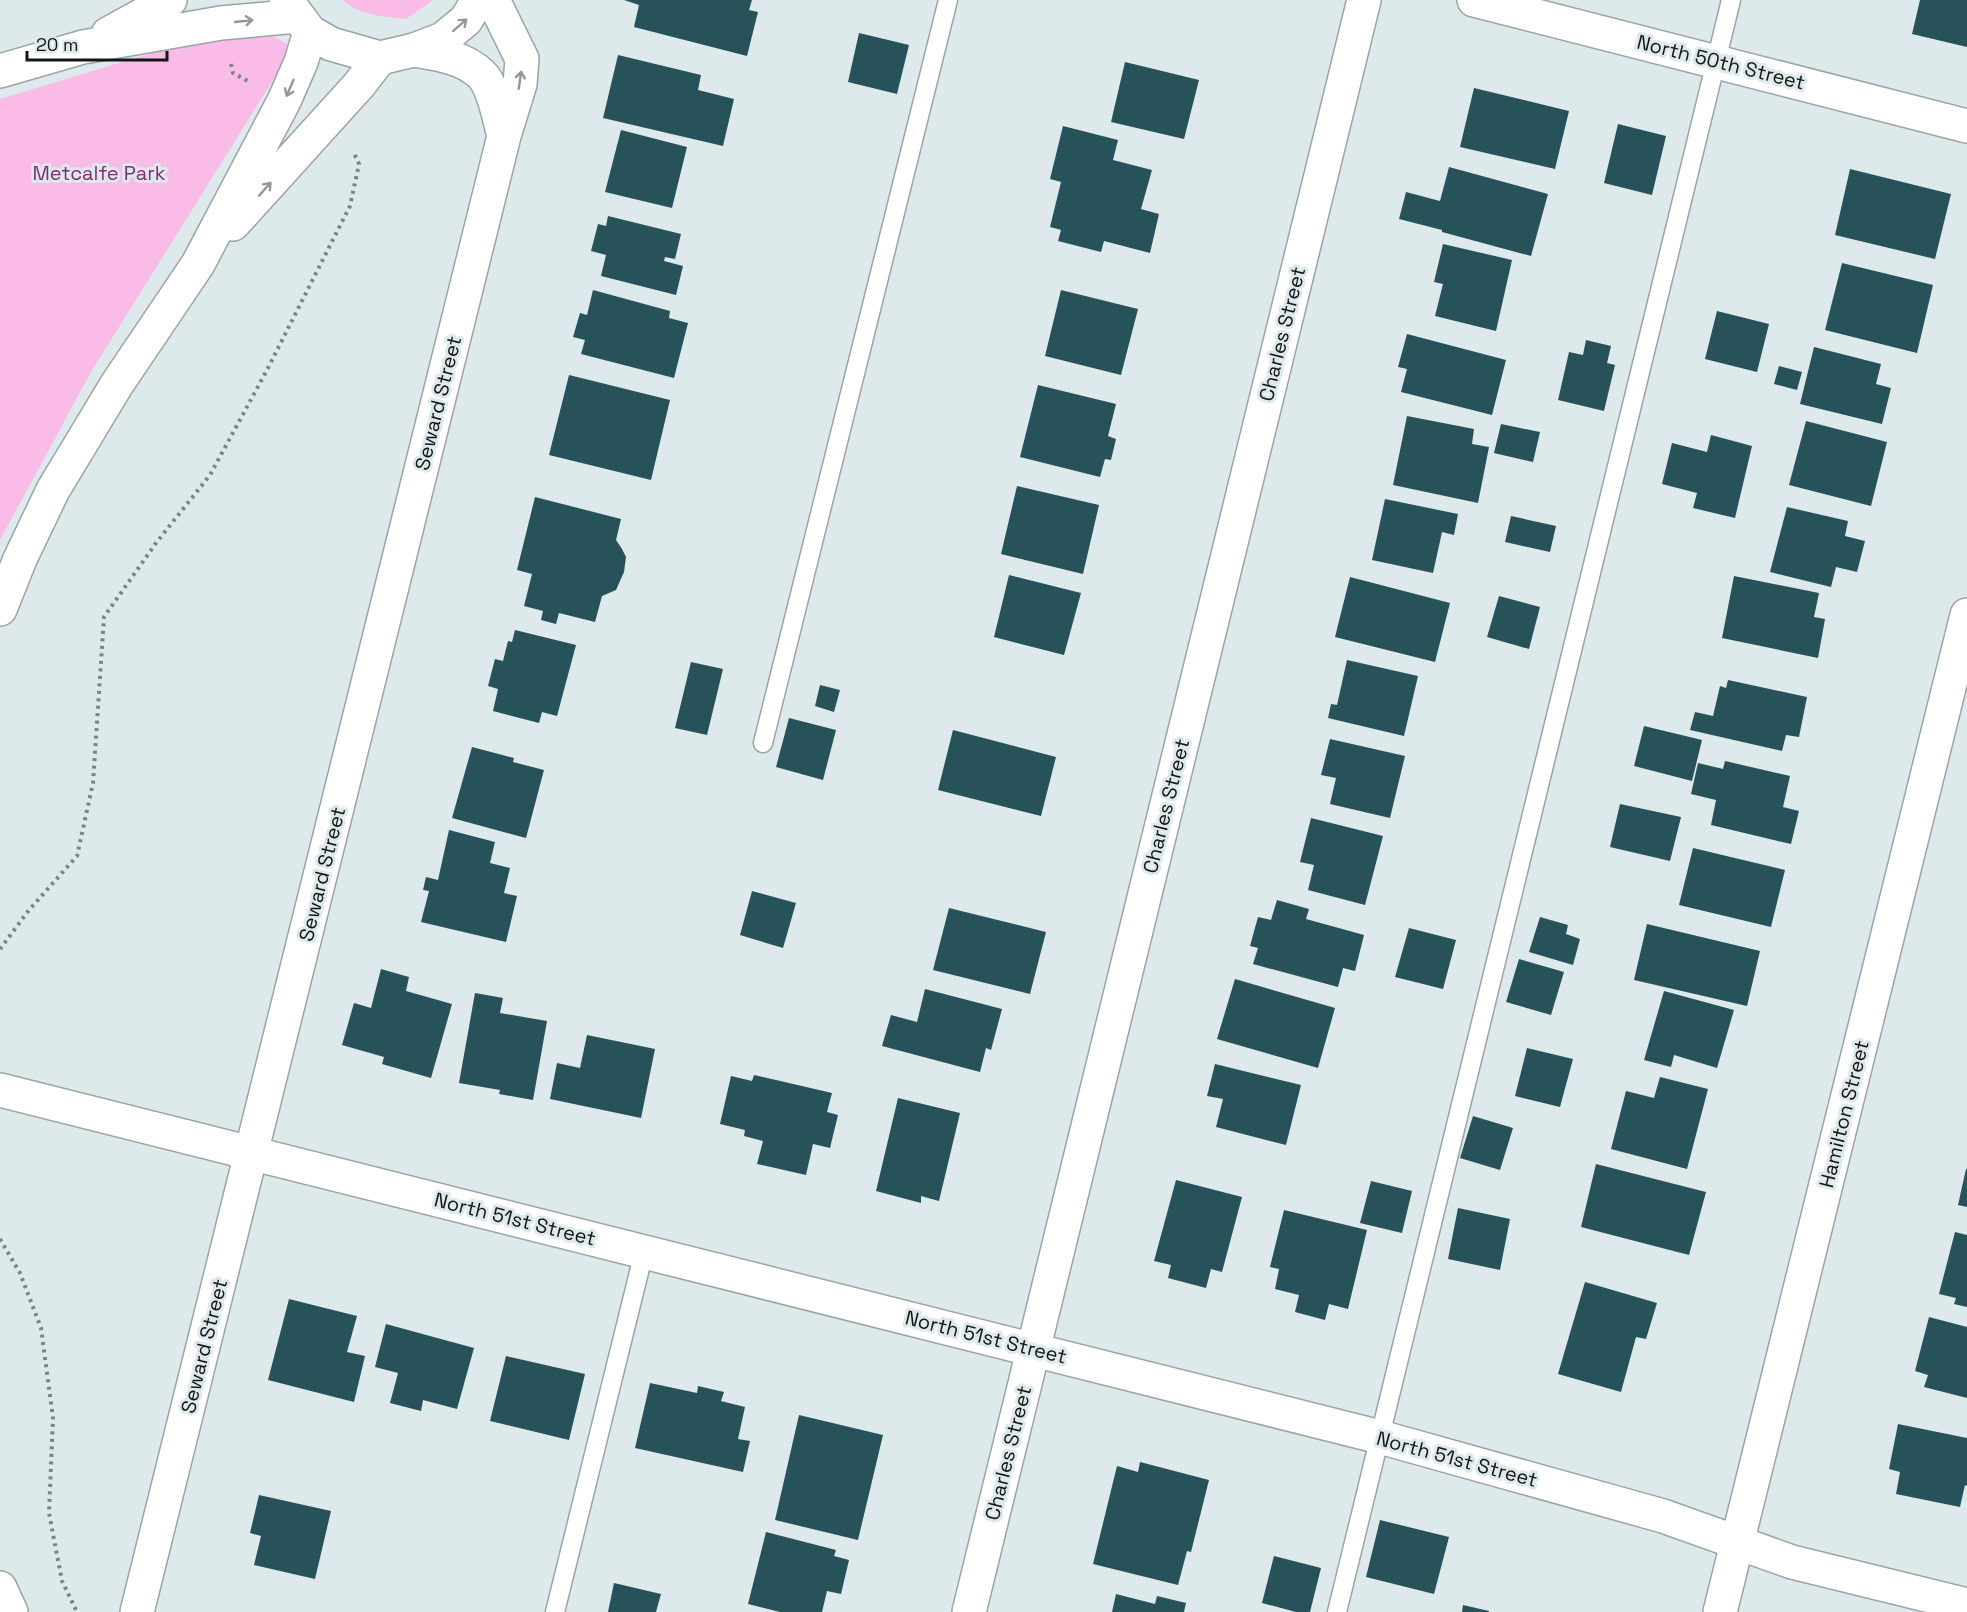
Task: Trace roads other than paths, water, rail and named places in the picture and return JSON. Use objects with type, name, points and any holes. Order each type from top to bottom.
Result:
[{"type":"street","points":[[83,47],[170,0]]},
{"type":"street","points":[[0,71],[83,47],[221,23],[298,16],[331,44],[380,58],[414,50],[443,39],[466,20],[478,0]]},
{"type":"street","name":"Seward Street","points":[[137,1612],[253,1153],[504,136],[520,84],[522,59],[493,0]]},
{"type":"street","name":"Charles Street","points":[[969,1612],[1364,0]]},
{"type":"street","name":"North 50th Street","points":[[1474,0],[1967,126]]},
{"type":"street","points":[[0,609],[20,559],[54,490],[117,384],[198,264],[284,101],[302,62],[298,16]]},
{"type":"street","points":[[414,50],[455,58],[482,74],[491,92],[504,136]]},
{"type":"street","points":[[198,264],[359,85],[380,58]]},
{"type":"street","name":"Hamilton Street","points":[[1720,1612],[1967,615]]},
{"type":"street","name":"North 51st Street","points":[[0,1090],[1380,1437],[1663,1516],[1792,1562],[1967,1605]]},
{"type":"street","points":[[0,1588],[11,1612]]},
{"type":"lane","points":[[763,742],[948,0]]},
{"type":"lane","points":[[1337,1612],[1731,0]]},
{"type":"lane","points":[[555,1612],[644,1252]]},
{"type":"park label","name":"Metcalfe Park","points":[[99,173]]}]
